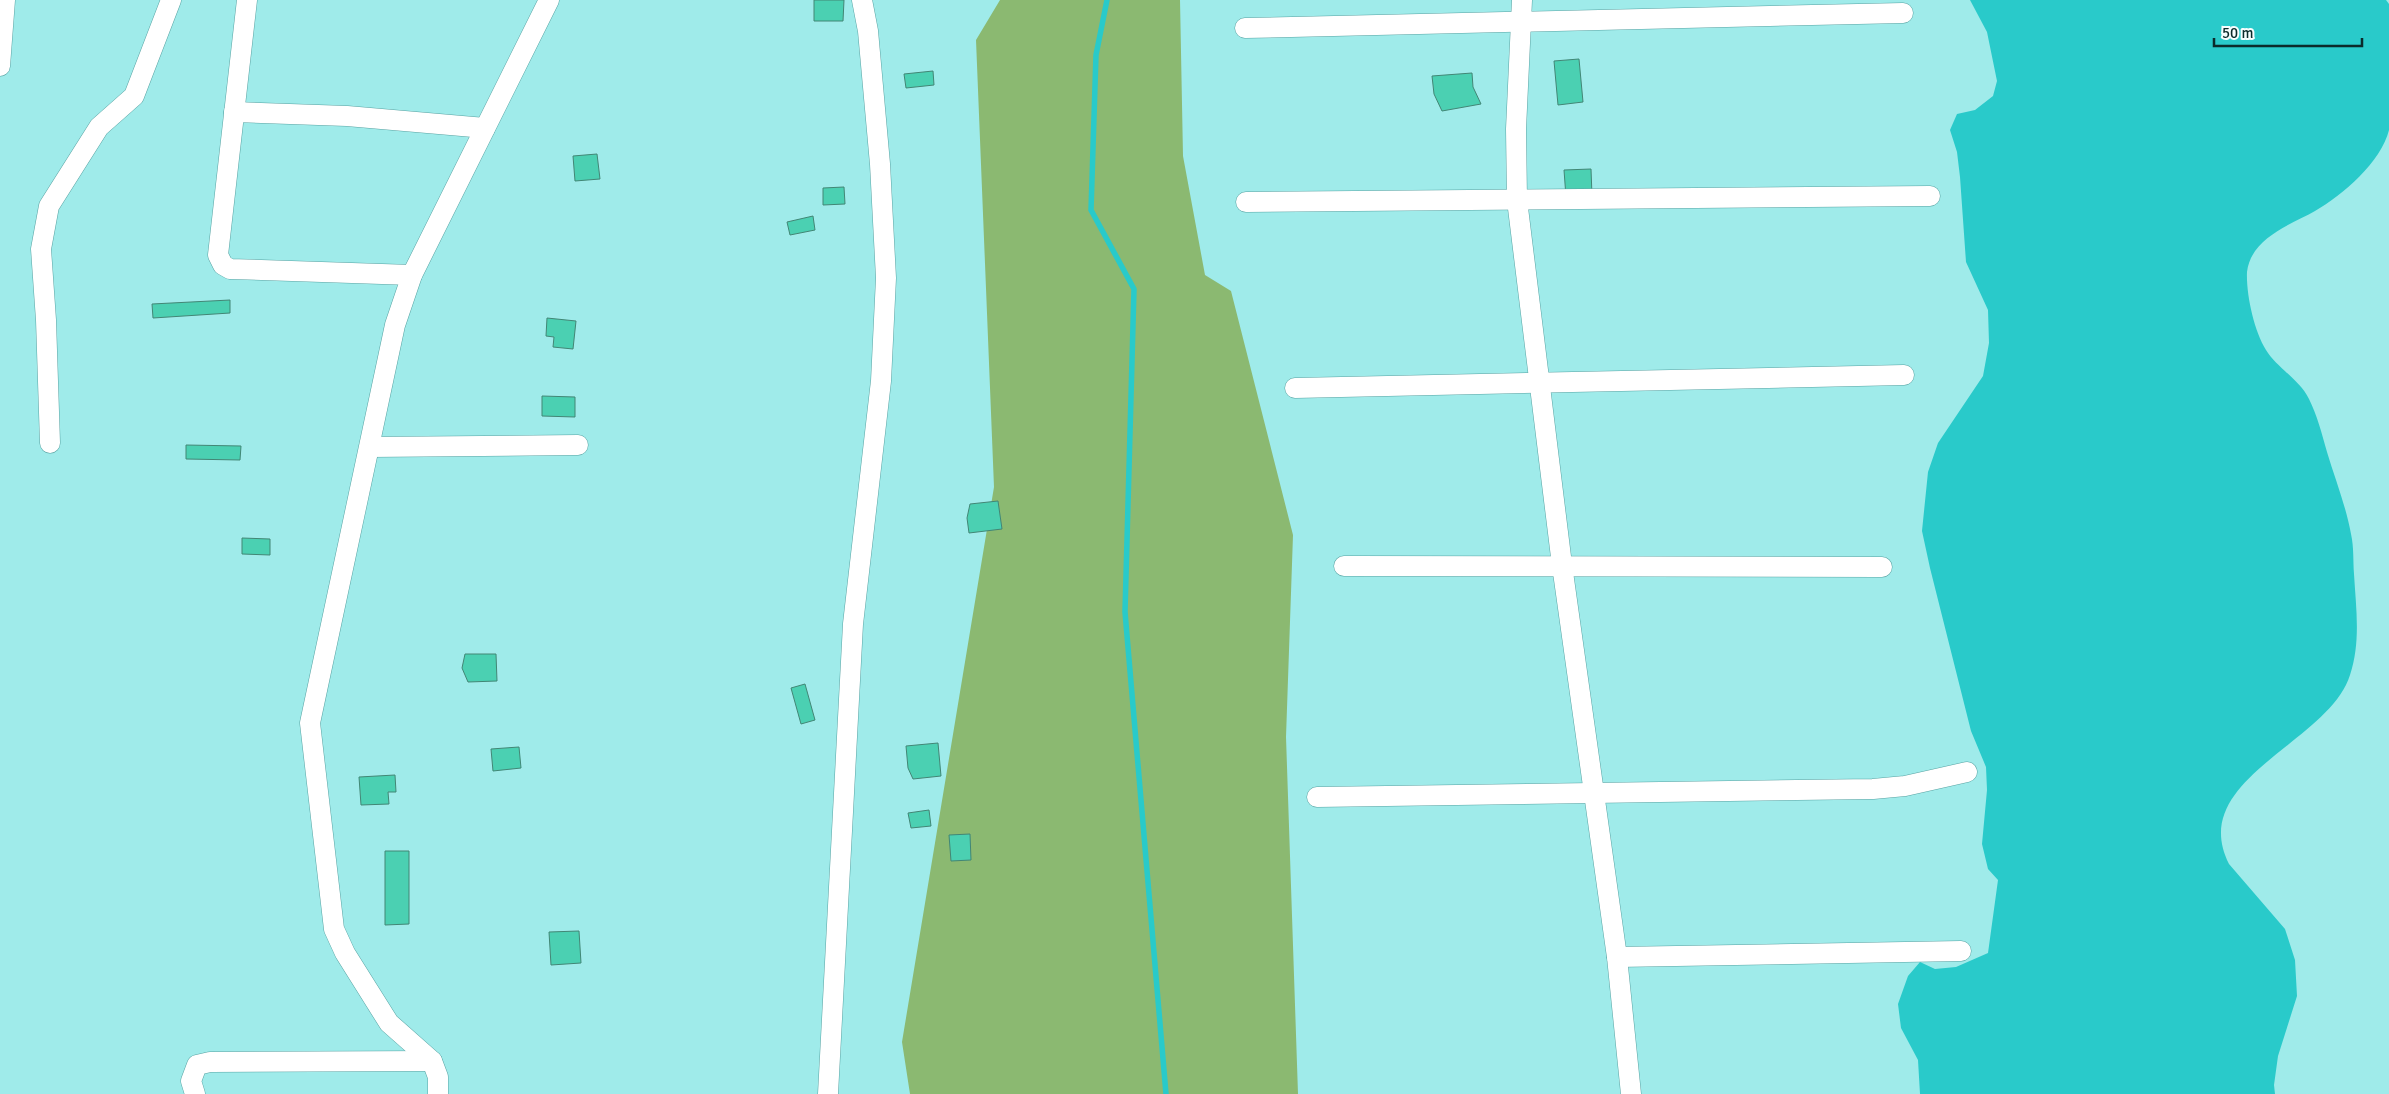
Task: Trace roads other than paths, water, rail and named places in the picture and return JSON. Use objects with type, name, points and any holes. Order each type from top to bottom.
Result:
[{"type":"street","points":[[0,66],[5,0]]},
{"type":"street","points":[[50,443],[46,320],[41,249],[49,206],[100,127],[134,96],[171,0]]},
{"type":"street","points":[[247,0],[218,255],[223,265],[230,269],[412,276]]},
{"type":"street","points":[[438,1094],[438,1077],[432,1061],[389,1023],[345,953],[334,929],[310,722],[396,326],[412,276],[549,0]]},
{"type":"street","points":[[828,1094],[853,624],[881,381],[886,278],[880,164],[868,31],[862,0]]},
{"type":"street","points":[[1522,0],[1516,129],[1517,200],[1562,565],[1617,957],[1631,1094]]},
{"type":"street","points":[[1245,28],[1904,13]]},
{"type":"street","points":[[234,112],[347,116],[485,128]]},
{"type":"street","points":[[1246,202],[1930,196]]},
{"type":"street","points":[[1295,388],[1904,375]]},
{"type":"street","points":[[370,447],[578,445]]},
{"type":"street","points":[[1344,566],[1882,567]]},
{"type":"street","points":[[1317,797],[1594,795],[1873,789],[1905,786],[1967,772]]},
{"type":"street","points":[[1617,957],[1961,951]]},
{"type":"street","points":[[195,1094],[191,1081],[197,1065],[210,1062],[432,1061]]},
{"type":"water","points":[[1970,0],[2386,0],[2389,4],[2389,130],[2385,142],[2378,154],[2349,187],[2315,211],[2284,227],[2264,241],[2250,260],[2247,272],[2252,312],[2262,342],[2276,363],[2305,392],[2319,425],[2349,524],[2353,549],[2357,612],[2356,650],[2350,675],[2337,699],[2316,721],[2243,785],[2227,808],[2221,834],[2229,864],[2285,929],[2295,960],[2297,996],[2278,1056],[2274,1085],[2275,1094],[1920,1094],[1918,1060],[1901,1028],[1898,1004],[1908,976],[1920,962],[1935,969],[1956,967],[1988,953],[1998,880],[1988,869],[1982,844],[1987,790],[1986,767],[1971,731],[1922,531],[1928,472],[1938,443],[1983,376],[1989,343],[1988,310],[1966,262],[1957,152],[1950,130],[1957,114],[1975,110],[1993,96],[1997,81],[1987,32]]},
{"type":"waterway","points":[[1107,0],[1096,55],[1091,210],[1134,289],[1125,612],[1166,1094]]}]
